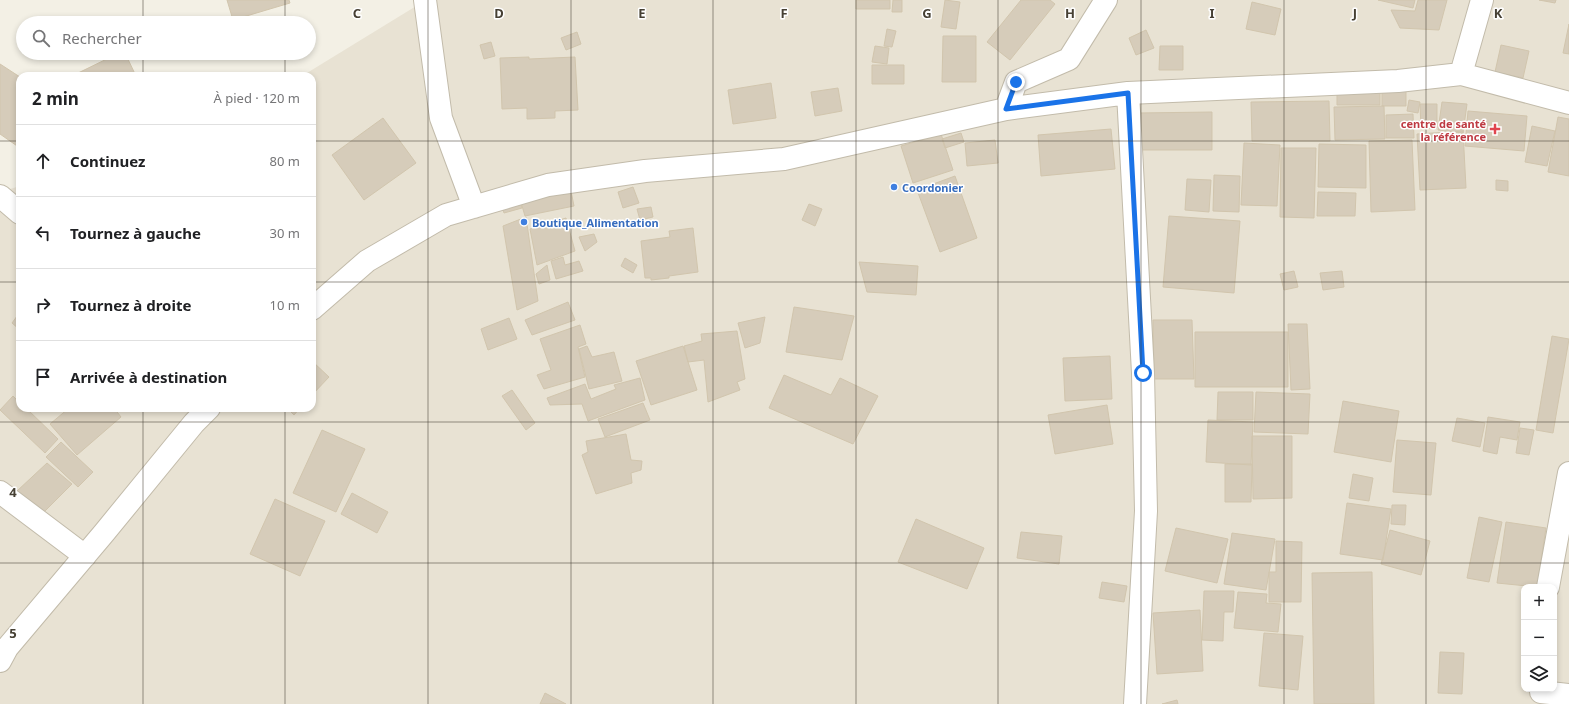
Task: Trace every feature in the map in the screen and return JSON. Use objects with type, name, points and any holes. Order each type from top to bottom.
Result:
[{"type":"street","points":[[425,0],[441,118],[474,207]]},
{"type":"street","points":[[1006,109],[1016,82],[1069,58],[1106,0]]},
{"type":"street","points":[[1461,74],[1482,0]]},
{"type":"street","points":[[316,306],[367,262],[446,215],[548,185],[645,171],[784,159],[1006,109],[1128,93],[1398,81],[1461,74],[1569,103]]},
{"type":"street","points":[[1128,93],[1143,373],[1146,511],[1135,704]]},
{"type":"street","points":[[0,196],[16,210]]},
{"type":"street","points":[[0,661],[8,648],[194,423],[205,412]]},
{"type":"street","points":[[1549,584],[1568,483]]},
{"type":"street","points":[[0,492],[85,556]]},
{"type":"street","points":[[1541,695],[1569,695]]},
{"type":"shaded area","points":[[426,0],[1569,0],[1569,704],[0,704],[0,192],[16,187],[16,412],[316,412],[316,72],[309,72]]},
{"type":"building","points":[[227,0],[289,0],[290,3],[246,16],[232,16]]},
{"type":"building","points":[[856,0],[890,0],[890,9],[856,9]]},
{"type":"building","points":[[893,0],[902,0],[902,12],[892,12]]},
{"type":"building","points":[[945,0],[960,2],[956,29],[941,27]]},
{"type":"building","points":[[1021,0],[1050,0],[1055,4],[1010,60],[987,42]]},
{"type":"building","points":[[1378,0],[1415,0],[1413,8]]},
{"type":"building","points":[[1418,0],[1447,0],[1439,30],[1400,28],[1391,10],[1415,11]]},
{"type":"building","points":[[1539,0],[1556,0],[1555,3]]},
{"type":"building","points":[[1252,2],[1281,9],[1275,35],[1246,29]]},
{"type":"building","points":[[1569,24],[1569,54],[1563,53]]},
{"type":"building","points":[[887,29],[896,31],[892,47],[884,46]]},
{"type":"building","points":[[1146,30],[1154,48],[1136,55],[1129,38]]},
{"type":"building","points":[[577,32],[581,44],[566,50],[561,38]]},
{"type":"building","points":[[943,36],[976,36],[976,82],[942,82]]},
{"type":"building","points":[[491,42],[495,56],[484,59],[480,45]]},
{"type":"building","points":[[1501,45],[1529,51],[1523,78],[1495,72]]},
{"type":"building","points":[[875,46],[889,48],[887,64],[872,62]]},
{"type":"building","points":[[1160,46],[1183,46],[1183,70],[1159,70]]},
{"type":"building","points":[[529,57],[529,59],[575,57],[578,110],[555,111],[555,118],[527,119],[527,108],[502,109],[500,58]]},
{"type":"building","points":[[105,60],[128,60],[134,72],[80,72]]},
{"type":"building","points":[[0,64],[16,74],[16,145],[0,134]]},
{"type":"building","points":[[872,65],[904,65],[904,84],[872,84]]},
{"type":"building","points":[[771,83],[776,118],[733,124],[728,90]]},
{"type":"building","points":[[1380,83],[1380,105],[1337,105],[1337,84]]},
{"type":"building","points":[[838,88],[842,111],[815,116],[811,92]]},
{"type":"building","points":[[1382,91],[1406,91],[1406,106],[1382,106]]},
{"type":"building","points":[[1409,100],[1420,102],[1418,113],[1407,111]]},
{"type":"building","points":[[1329,101],[1330,141],[1252,141],[1251,102]]},
{"type":"building","points":[[1442,102],[1467,104],[1463,133],[1438,130]]},
{"type":"building","points":[[1420,104],[1437,104],[1437,128],[1421,129]]},
{"type":"building","points":[[1384,106],[1385,139],[1335,140],[1334,107]]},
{"type":"building","points":[[1468,111],[1527,116],[1524,151],[1465,146]]},
{"type":"building","points":[[1212,112],[1212,150],[1138,150],[1138,113]]},
{"type":"building","points":[[1413,114],[1414,138],[1386,138],[1386,115]]},
{"type":"building","points":[[1558,117],[1569,119],[1569,176],[1548,172]]},
{"type":"building","points":[[383,118],[416,163],[364,200],[332,155]]},
{"type":"building","points":[[1532,126],[1555,131],[1547,166],[1525,162]]},
{"type":"building","points":[[1111,129],[1115,169],[1041,176],[1038,135]]},
{"type":"building","points":[[1463,131],[1466,188],[1420,190],[1417,134]]},
{"type":"building","points":[[961,133],[964,142],[945,148],[942,139]]},
{"type":"building","points":[[941,134],[953,170],[913,183],[901,146]]},
{"type":"building","points":[[995,140],[998,163],[967,166],[965,143]]},
{"type":"building","points":[[1412,140],[1415,210],[1371,212],[1369,141]]},
{"type":"building","points":[[1244,143],[1280,145],[1277,206],[1241,205]]},
{"type":"building","points":[[1319,144],[1366,145],[1366,188],[1318,187]]},
{"type":"building","points":[[1281,148],[1316,148],[1314,218],[1280,217]]},
{"type":"building","points":[[1214,175],[1240,176],[1239,212],[1213,211]]},
{"type":"building","points":[[955,176],[977,238],[940,252],[917,190]]},
{"type":"building","points":[[1187,179],[1211,180],[1209,212],[1185,210]]},
{"type":"building","points":[[1496,180],[1508,181],[1508,191],[1496,190]]},
{"type":"building","points":[[570,186],[574,206],[525,216],[520,199]]},
{"type":"building","points":[[633,187],[639,203],[623,208],[618,192]]},
{"type":"building","points":[[1318,192],[1356,193],[1355,216],[1317,216]]},
{"type":"building","points":[[520,199],[522,208],[504,213],[501,203]]},
{"type":"building","points":[[809,204],[822,209],[815,226],[802,220]]},
{"type":"building","points":[[651,207],[653,217],[640,220],[637,209]]},
{"type":"building","points":[[1169,216],[1240,221],[1234,293],[1163,287]]},
{"type":"building","points":[[526,217],[538,301],[517,310],[503,226]]},
{"type":"building","points":[[566,218],[575,251],[537,265],[530,229]]},
{"type":"building","points":[[693,228],[698,272],[669,276],[669,278],[651,280],[651,278],[645,278],[641,241],[670,237],[669,231]]},
{"type":"building","points":[[594,234],[597,242],[585,251],[579,237]]},
{"type":"building","points":[[563,257],[565,265],[579,261],[583,271],[556,279],[551,261]]},
{"type":"building","points":[[625,258],[637,265],[633,273],[621,266]]},
{"type":"building","points":[[859,262],[918,266],[916,295],[867,292]]},
{"type":"building","points":[[547,265],[550,280],[539,284],[536,274]]},
{"type":"building","points":[[1294,271],[1298,287],[1284,290],[1280,274]]},
{"type":"building","points":[[1342,271],[1344,287],[1323,290],[1320,273]]},
{"type":"building","points":[[568,302],[575,320],[532,335],[525,320]]},
{"type":"building","points":[[794,307],[854,316],[842,360],[786,352]]},
{"type":"building","points":[[765,317],[760,343],[745,348],[738,323]]},
{"type":"building","points":[[16,318],[16,326],[12,323]]},
{"type":"building","points":[[509,318],[517,339],[488,350],[481,329]]},
{"type":"building","points":[[1153,320],[1192,320],[1194,379],[1154,379]]},
{"type":"building","points":[[1288,324],[1307,324],[1310,389],[1291,390]]},
{"type":"building","points":[[580,325],[586,344],[578,347],[585,377],[544,389],[537,375],[551,370],[540,339]]},
{"type":"building","points":[[737,331],[745,379],[737,382],[740,390],[708,402],[704,360],[688,362],[684,346],[702,341],[701,334]]},
{"type":"building","points":[[1195,332],[1288,332],[1288,387],[1195,387]]},
{"type":"building","points":[[1552,336],[1569,339],[1553,433],[1536,430]]},
{"type":"building","points":[[587,346],[592,357],[614,352],[622,381],[589,389],[579,349]]},
{"type":"building","points":[[683,346],[697,390],[651,405],[636,361]]},
{"type":"building","points":[[1110,356],[1112,399],[1065,401],[1063,358]]},
{"type":"building","points":[[316,365],[329,377],[316,391]]},
{"type":"building","points":[[784,375],[831,395],[840,378],[878,396],[853,444],[769,408]]},
{"type":"building","points":[[640,378],[645,400],[588,421],[582,404],[550,405],[547,398],[585,384],[591,399],[616,389],[614,385]]},
{"type":"building","points":[[512,390],[535,423],[526,430],[502,396]]},
{"type":"building","points":[[1218,392],[1253,392],[1253,420],[1217,420]]},
{"type":"building","points":[[1256,392],[1310,394],[1308,434],[1254,432]]},
{"type":"building","points":[[13,396],[16,399],[16,412],[30,412],[58,439],[45,453],[0,410]]},
{"type":"building","points":[[1343,401],[1399,411],[1391,462],[1334,452]]},
{"type":"building","points":[[643,403],[650,420],[605,437],[598,419]]},
{"type":"building","points":[[1107,405],[1113,444],[1055,454],[1048,415]]},
{"type":"building","points":[[64,412],[117,412],[121,417],[77,455],[50,424]]},
{"type":"building","points":[[1488,417],[1520,422],[1517,440],[1500,437],[1497,454],[1483,451]]},
{"type":"building","points":[[1457,418],[1485,423],[1480,447],[1452,441]]},
{"type":"building","points":[[1208,420],[1253,422],[1251,465],[1206,462]]},
{"type":"building","points":[[1520,428],[1534,430],[1529,455],[1516,453]]},
{"type":"building","points":[[322,430],[365,449],[336,512],[293,493]]},
{"type":"building","points":[[626,434],[631,460],[642,461],[641,470],[631,473],[632,483],[596,494],[582,455],[588,452],[586,441]]},
{"type":"building","points":[[1252,436],[1292,436],[1292,498],[1253,499]]},
{"type":"building","points":[[1397,440],[1436,443],[1431,495],[1393,492]]},
{"type":"building","points":[[61,442],[93,472],[78,487],[46,457]]},
{"type":"building","points":[[47,463],[72,484],[40,516],[17,491]]},
{"type":"building","points":[[1225,464],[1252,464],[1251,502],[1225,502]]},
{"type":"building","points":[[1353,474],[1373,478],[1369,501],[1349,498]]},
{"type":"building","points":[[352,493],[388,512],[377,533],[341,514]]},
{"type":"building","points":[[275,499],[325,521],[300,576],[250,554]]},
{"type":"building","points":[[1347,503],[1391,509],[1383,560],[1340,554]]},
{"type":"building","points":[[1392,505],[1406,505],[1405,525],[1391,524]]},
{"type":"building","points":[[1479,517],[1502,522],[1489,582],[1467,578]]},
{"type":"building","points":[[916,519],[984,548],[967,589],[898,562]]},
{"type":"building","points":[[1506,522],[1546,528],[1537,584],[1521,584],[1521,585],[1497,583]]},
{"type":"building","points":[[1176,528],[1228,539],[1217,583],[1165,571]]},
{"type":"building","points":[[1390,530],[1430,541],[1421,575],[1381,564]]},
{"type":"building","points":[[1021,532],[1062,536],[1059,564],[1017,558]]},
{"type":"building","points":[[1232,533],[1275,539],[1266,590],[1224,584]]},
{"type":"building","points":[[1276,541],[1302,542],[1301,602],[1269,602],[1269,572],[1276,572]]},
{"type":"building","points":[[1372,572],[1374,704],[1314,704],[1312,573]]},
{"type":"building","points":[[1102,582],[1127,586],[1124,602],[1099,598]]},
{"type":"building","points":[[1204,591],[1234,591],[1233,612],[1224,612],[1223,641],[1202,640]]},
{"type":"building","points":[[1238,592],[1267,594],[1266,603],[1281,604],[1278,632],[1234,628]]},
{"type":"building","points":[[1200,610],[1203,671],[1157,674],[1153,613]]},
{"type":"building","points":[[1264,633],[1303,636],[1298,690],[1259,686]]},
{"type":"building","points":[[1440,652],[1464,653],[1462,694],[1438,693]]},
{"type":"building","points":[[545,693],[566,704],[540,704]]},
{"type":"building","points":[[1177,700],[1178,704],[1162,704]]},
{"type":"place","name":"centre de santé la référence","points":[[1495,129]]},
{"type":"place","name":"Coordonier","points":[[894,187]]},
{"type":"place","name":"Boutique_Alimentation","points":[[524,222]]},
{"type":"route","points":[[1016,82],[1006,109],[1128,93],[1143,373]]}]
